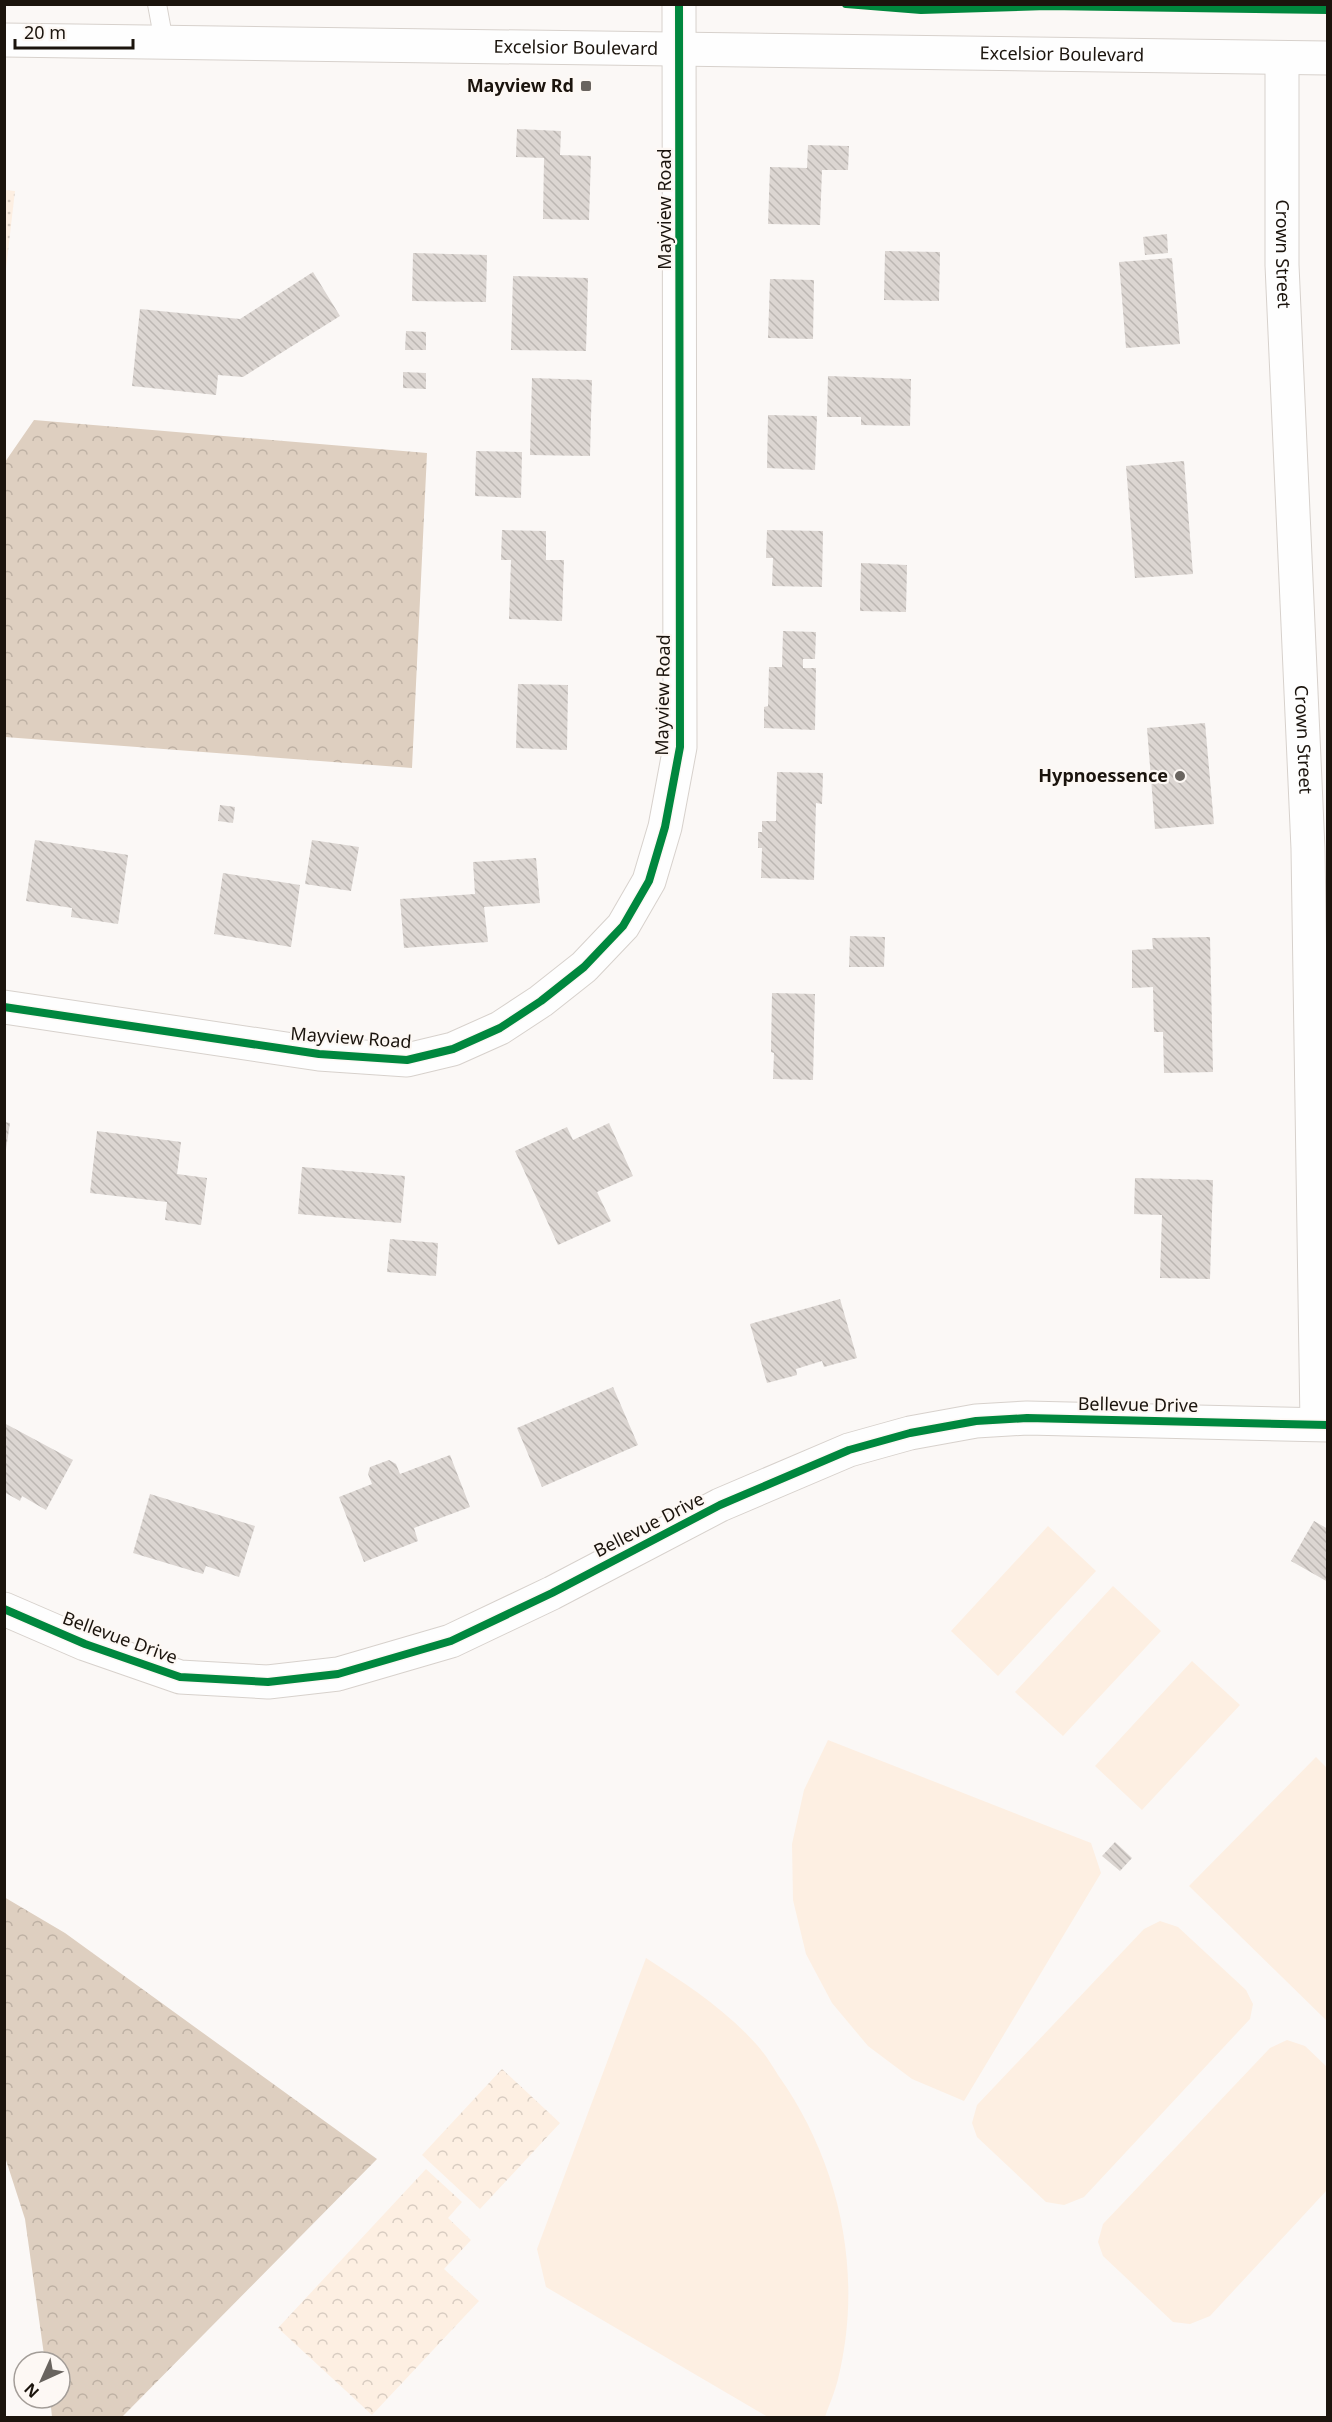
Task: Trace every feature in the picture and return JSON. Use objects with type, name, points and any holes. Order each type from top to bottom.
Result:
[{"type":"street","name":"Mayview Road","points":[[4,1007],[319,1054],[407,1060],[453,1049],[500,1028],[541,1001],[584,968],[623,926],[649,881],[665,827],[680,747],[679,4]]},
{"type":"street","name":"Excelsior Boulevard","points":[[4,40],[1328,58]]},
{"type":"street","name":"Crown Street","points":[[1282,58],[1282,265],[1308,849],[1322,1424]]},
{"type":"street","name":"Bellevue Drive","points":[[4,1609],[85,1644],[180,1677],[268,1682],[338,1674],[451,1641],[552,1593],[720,1505],[849,1450],[910,1433],[976,1420],[1027,1418],[1322,1424]]},
{"type":"lane","points":[[157,4],[164,42]]},
{"type":"green space","points":[[4,190],[15,191],[5,277]]},
{"type":"green space","points":[[34,420],[427,453],[412,768],[5,737],[5,462]]},
{"type":"green space","points":[[1048,1526],[1096,1571],[998,1676],[951,1631]]},
{"type":"green space","points":[[1113,1586],[1161,1631],[1063,1736],[1015,1692]]},
{"type":"green space","points":[[1192,1661],[1240,1705],[1142,1810],[1095,1766]]},
{"type":"green space","points":[[828,1740],[1091,1843],[1101,1873],[964,2101],[912,2079],[868,2046],[832,2003],[806,1954],[793,1900],[792,1844],[804,1790]]},
{"type":"green space","points":[[1316,1757],[1328,1769],[1327,2021],[1189,1886]]},
{"type":"green space","points":[[4,1897],[65,1933],[377,2159],[122,2417],[52,2417],[51,2410],[72,2410],[72,2350],[43,2350],[25,2219],[5,2157]]},
{"type":"green space","points":[[1160,1921],[1178,1927],[1246,1990],[1253,2004],[1250,2019],[1084,2197],[1064,2205],[1046,2202],[977,2137],[972,2123],[977,2105],[1144,1929]]},
{"type":"green space","points":[[646,1958],[690,1987],[732,2020],[757,2045],[771,2063],[799,2109],[817,2144],[831,2182],[841,2220],[847,2260],[848,2299],[845,2339],[838,2379],[825,2417],[768,2417],[546,2287],[537,2249]]},
{"type":"green space","points":[[1287,2040],[1305,2046],[1327,2067],[1327,2190],[1210,2316],[1190,2324],[1173,2322],[1103,2256],[1098,2242],[1103,2224],[1270,2048]]},
{"type":"green space","points":[[502,2069],[560,2123],[480,2209],[422,2155]]},
{"type":"green space","points":[[426,2169],[462,2202],[448,2218],[471,2240],[444,2269],[479,2301],[372,2415],[278,2328]]},
{"type":"building","points":[[517,129],[561,131],[560,155],[591,156],[589,220],[543,219],[544,158],[516,157]]},
{"type":"building","points":[[808,145],[849,146],[848,170],[822,170],[820,225],[768,224],[770,167],[807,168]]},
{"type":"building","points":[[1167,234],[1168,253],[1145,255],[1143,237]]},
{"type":"building","points":[[885,251],[940,252],[939,301],[884,300]]},
{"type":"building","points":[[413,253],[487,255],[486,302],[412,301]]},
{"type":"building","points":[[1172,258],[1180,344],[1126,348],[1119,262]]},
{"type":"building","points":[[313,272],[340,316],[243,377],[218,375],[216,395],[132,386],[140,309],[240,319]]},
{"type":"building","points":[[513,276],[588,278],[586,351],[511,350]]},
{"type":"building","points":[[770,279],[814,280],[813,339],[768,338]]},
{"type":"building","points":[[406,331],[426,332],[426,350],[405,350]]},
{"type":"building","points":[[403,372],[426,373],[426,389],[403,388]]},
{"type":"building","points":[[828,376],[911,379],[910,426],[861,425],[861,417],[827,417]]},
{"type":"building","points":[[532,378],[592,380],[590,456],[530,455]]},
{"type":"building","points":[[768,415],[817,416],[815,470],[767,468]]},
{"type":"building","points":[[476,451],[522,452],[521,498],[475,496]]},
{"type":"building","points":[[1184,461],[1193,574],[1135,578],[1126,466]]},
{"type":"building","points":[[502,530],[546,531],[546,560],[564,560],[562,621],[509,619],[511,560],[501,560]]},
{"type":"building","points":[[767,530],[823,531],[822,587],[772,586],[773,558],[766,558]]},
{"type":"building","points":[[861,563],[907,565],[906,612],[860,611]]},
{"type":"building","points":[[783,631],[816,632],[815,659],[803,659],[803,668],[816,668],[815,730],[764,728],[764,707],[768,706],[769,667],[782,667]]},
{"type":"building","points":[[518,684],[568,685],[567,750],[516,748]]},
{"type":"building","name":"Hypnoessence","points":[[1205,723],[1214,824],[1155,829],[1147,728]]},
{"type":"building","points":[[777,772],[823,773],[822,804],[816,803],[814,880],[761,878],[762,848],[758,848],[758,832],[762,832],[762,821],[776,821]]},
{"type":"building","points":[[220,805],[235,807],[233,823],[218,821]]},
{"type":"building","points":[[35,840],[128,855],[118,924],[71,917],[72,908],[26,901]]},
{"type":"building","points":[[312,840],[359,847],[351,891],[305,884]]},
{"type":"building","points":[[536,858],[540,903],[484,907],[488,942],[404,948],[400,899],[475,894],[473,862]]},
{"type":"building","points":[[223,873],[300,885],[291,947],[214,934]]},
{"type":"building","points":[[850,936],[885,937],[884,967],[849,967]]},
{"type":"building","points":[[1210,937],[1213,1072],[1164,1073],[1163,1032],[1154,1032],[1153,987],[1132,988],[1132,950],[1153,949],[1152,938]]},
{"type":"building","points":[[772,993],[815,994],[813,1080],[773,1079]]},
{"type":"building","points":[[4,1122],[10,1123],[6,1149],[4,1149]]},
{"type":"building","points":[[609,1123],[633,1176],[597,1192],[611,1221],[558,1245],[515,1151],[567,1127],[573,1140]]},
{"type":"building","points":[[97,1131],[181,1142],[177,1174],[207,1178],[201,1225],[165,1220],[167,1202],[90,1193]]},
{"type":"building","points":[[302,1167],[405,1176],[401,1223],[298,1214]]},
{"type":"building","points":[[1135,1178],[1213,1180],[1210,1279],[1160,1278],[1162,1215],[1134,1214]]},
{"type":"building","points":[[390,1239],[438,1243],[436,1276],[387,1272]]},
{"type":"building","points":[[840,1299],[857,1358],[824,1367],[822,1361],[796,1369],[797,1375],[767,1383],[750,1324]]},
{"type":"building","points":[[613,1387],[638,1445],[542,1487],[517,1428]]},
{"type":"building","points":[[4,1423],[73,1460],[46,1510],[22,1496],[20,1501],[4,1492]]},
{"type":"building","points":[[450,1455],[470,1507],[414,1528],[418,1541],[364,1562],[339,1497],[372,1484],[368,1474],[370,1467],[389,1460],[396,1464],[400,1474]]},
{"type":"building","points":[[150,1494],[255,1526],[239,1577],[206,1566],[203,1574],[133,1553]]},
{"type":"building","points":[[1314,1521],[1328,1529],[1328,1582],[1291,1561]]},
{"type":"building","points":[[1115,1842],[1132,1858],[1120,1871],[1102,1856]]},
{"type":"cycle path","points":[[4,1007],[319,1054],[407,1060],[453,1049],[500,1028],[541,1001],[584,967],[623,926],[649,881],[665,827],[680,747],[679,4]]},
{"type":"cycle path","points":[[846,4],[921,10],[1047,6],[1328,10]]},
{"type":"cycle path","points":[[4,1609],[85,1644],[180,1677],[268,1682],[338,1674],[451,1641],[552,1593],[720,1505],[849,1450],[910,1433],[976,1421],[1027,1418],[1328,1425]]},
{"type":"place","name":"Mayview Rd","points":[[586,86]]},
{"type":"place","name":"Hypnoessence","points":[[1180,776]]}]
